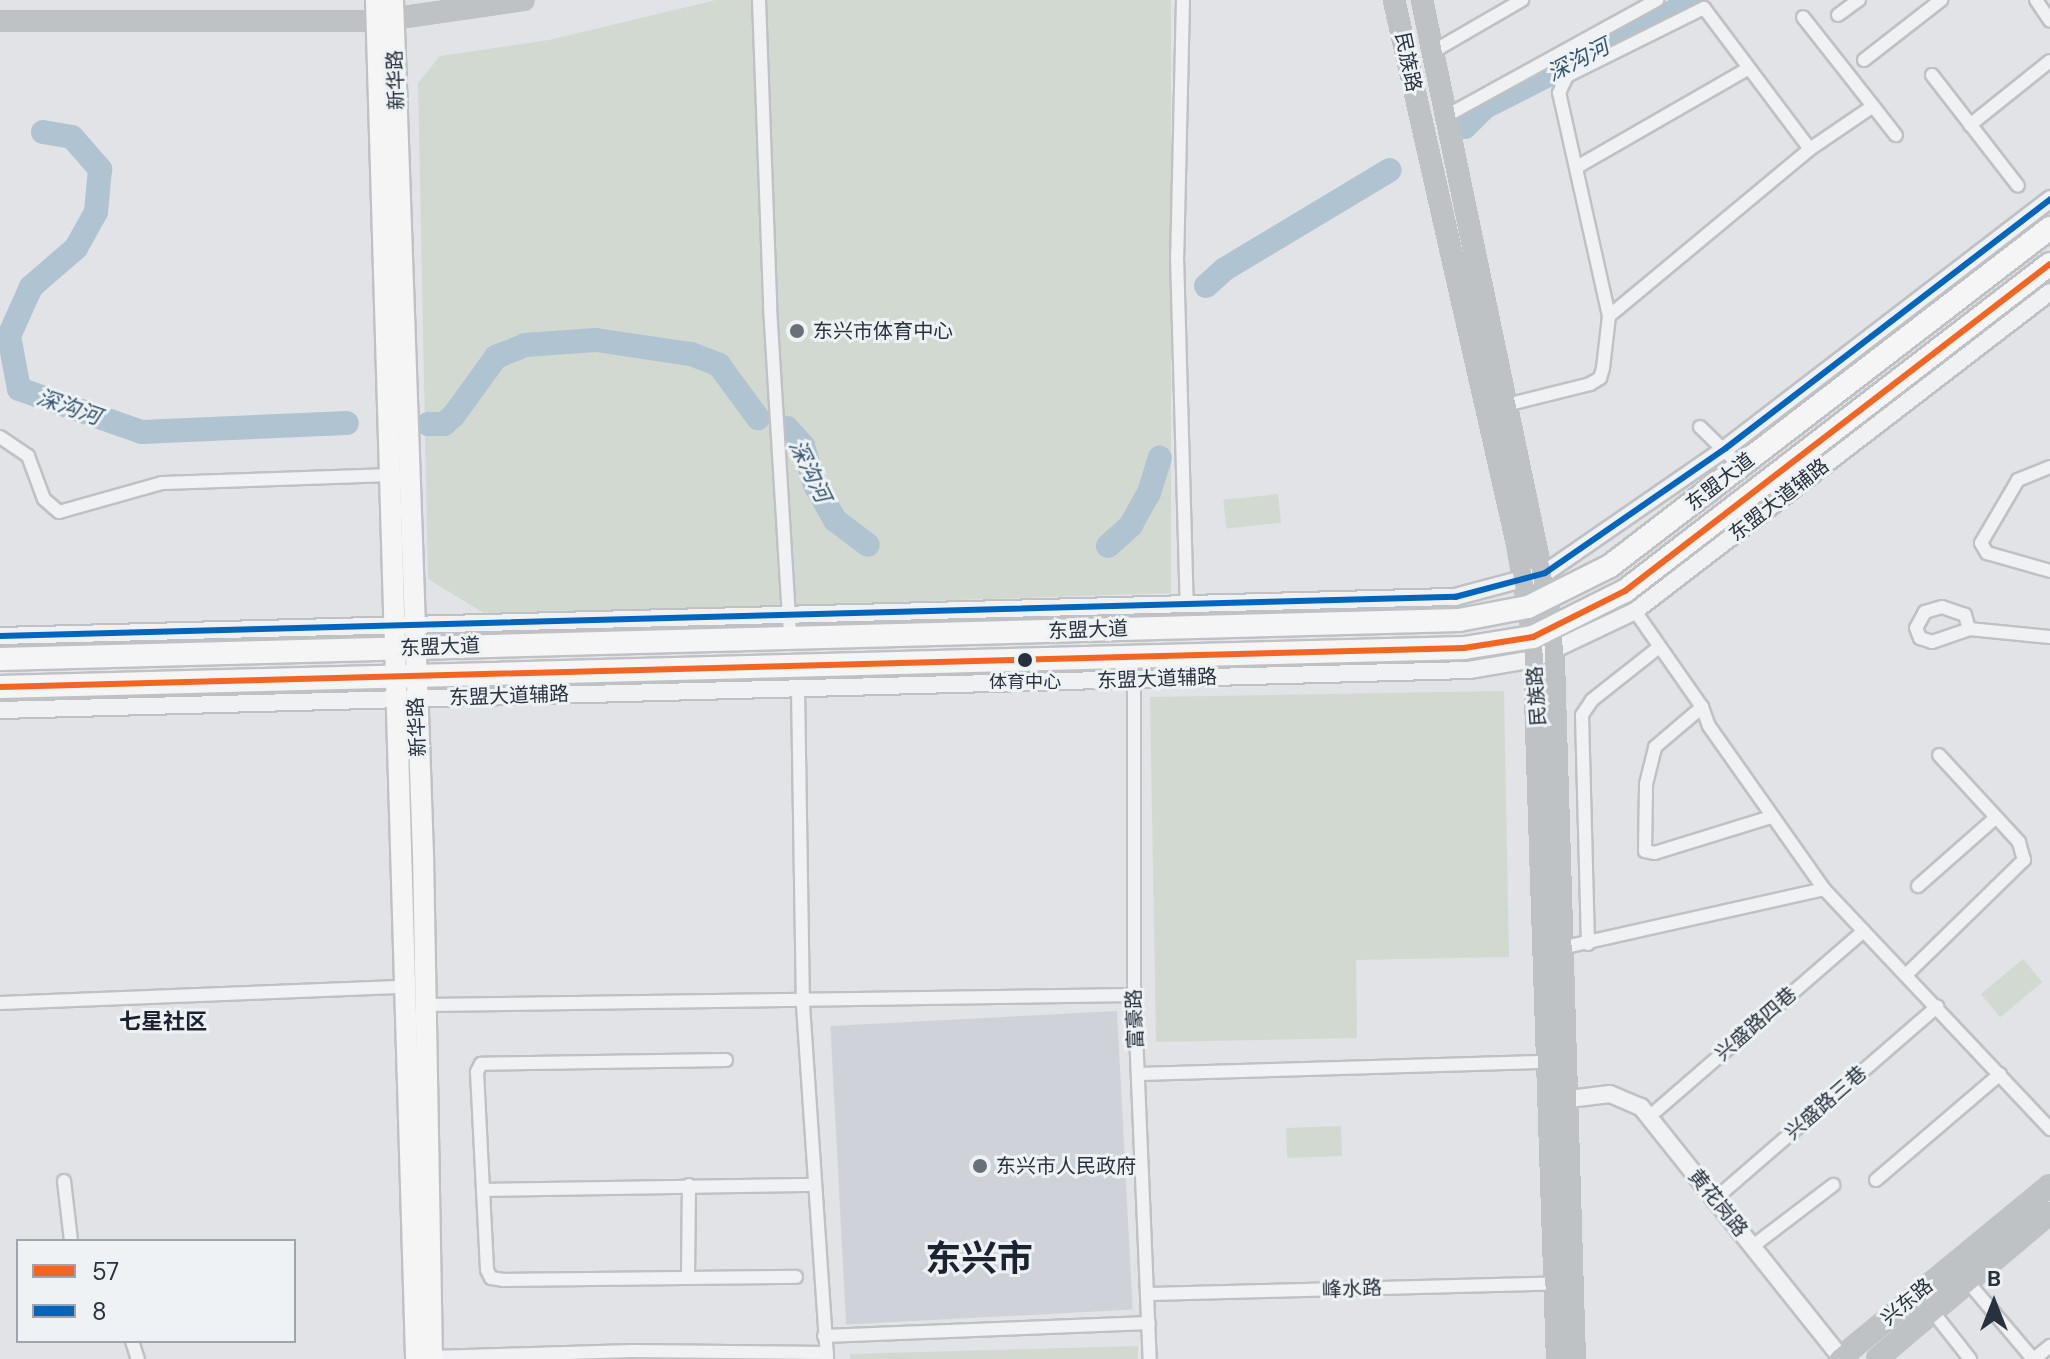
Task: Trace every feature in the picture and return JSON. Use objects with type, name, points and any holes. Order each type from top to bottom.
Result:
[{"type":"highway","name":"东盟大道","points":[[0,659],[1459,620],[1538,603],[1610,566],[2050,228]]},
{"type":"highway","name":"东盟大道","points":[[0,687],[1464,648],[1540,641],[1625,591],[2050,264]]},
{"type":"main road","name":"新华路","points":[[376,0],[388,13],[406,676],[404,987],[427,1358]]},
{"type":"main road","points":[[0,21],[388,13],[523,0]]},
{"type":"main road","name":"民族路","points":[[1394,0],[1525,582],[1538,603]]},
{"type":"main road","name":"民族路","points":[[1422,0],[1506,405],[1545,573],[1538,603],[1557,1359]]},
{"type":"main road","name":"新华路","points":[[388,13],[392,475],[404,625]]},
{"type":"main road","name":"民族路","points":[[1540,641],[1555,651],[1575,1359]]},
{"type":"main road","name":"新华路","points":[[406,699],[426,1005],[427,1358]]},
{"type":"main road","name":"兴东路","points":[[1841,1358],[2050,1185]]},
{"type":"main road","name":"兴东路","points":[[1877,1359],[2050,1213]]},
{"type":"street","points":[[759,0],[770,307],[790,638]]},
{"type":"street","points":[[1183,0],[1177,256],[1187,604]]},
{"type":"street","points":[[1434,51],[1522,0]]},
{"type":"street","points":[[1448,115],[1657,0]]},
{"type":"street","points":[[1838,15],[1859,0]]},
{"type":"street","points":[[1864,60],[1941,0]]},
{"type":"street","points":[[2036,0],[2050,21]]},
{"type":"street","points":[[1506,405],[1600,378],[1609,316],[1559,93],[1567,76],[1698,7],[1710,12],[1810,149]]},
{"type":"street","points":[[1803,17],[1896,135]]},
{"type":"street","points":[[1970,125],[2050,61]]},
{"type":"street","points":[[1577,167],[1749,68]]},
{"type":"street","points":[[1932,75],[2018,186]]},
{"type":"street","points":[[1609,316],[1810,149],[1873,106]]},
{"type":"street","points":[[0,636],[1455,597],[1525,582],[1545,573],[1726,448],[2050,199]]},
{"type":"street","name":"东盟大道辅路","points":[[1555,651],[1635,611],[2050,292]]},
{"type":"street","points":[[1700,427],[1726,448],[1740,466]]},
{"type":"street","points":[[0,437],[28,456],[44,499],[59,512],[162,483],[392,475]]},
{"type":"street","points":[[2050,467],[2018,480],[1981,543],[1987,553],[2050,571]]},
{"type":"street","points":[[1343,599],[1343,623]]},
{"type":"street","points":[[1635,611],[1702,707],[1709,726],[1824,889],[2050,1129]]},
{"type":"street","points":[[1969,629],[2050,637]]},
{"type":"street","name":"东盟大道辅路","points":[[0,710],[1469,670],[1540,641]]},
{"type":"street","points":[[1588,944],[1582,715],[1592,700],[1659,647]]},
{"type":"street","name":"富豪路","points":[[1134,679],[1134,995],[1150,1359]]},
{"type":"street","points":[[427,1358],[633,1351],[827,1356],[803,1000],[798,689]]},
{"type":"street","points":[[1702,707],[1662,741],[1652,757],[1645,851],[1655,853],[1771,817]]},
{"type":"street","points":[[1906,975],[2020,867],[2024,852],[2019,842],[1939,755]]},
{"type":"street","points":[[1918,886],[1995,818]]},
{"type":"street","points":[[1565,947],[1824,889]]},
{"type":"street","name":"兴盛路四巷","points":[[1649,1117],[1864,931]]},
{"type":"street","points":[[0,1003],[404,987]]},
{"type":"street","points":[[426,1005],[1134,995]]},
{"type":"street","name":"兴盛路三巷","points":[[1715,1199],[1937,1007]]},
{"type":"street","points":[[726,1060],[481,1064],[477,1072],[491,1278],[796,1277]]},
{"type":"street","points":[[1138,1074],[1550,1062]]},
{"type":"street","points":[[1876,1180],[2000,1074]]},
{"type":"street","name":"黄花岗路","points":[[1569,1099],[1626,1097],[1649,1117],[1841,1358]]},
{"type":"street","points":[[64,1181],[71,1239]]},
{"type":"street","points":[[688,1278],[689,1185]]},
{"type":"street","points":[[485,1190],[814,1185]]},
{"type":"street","points":[[1753,1246],[1833,1185]]},
{"type":"street","points":[[1968,1282],[2033,1359],[2050,1346]]},
{"type":"street","name":"峰水路","points":[[1147,1294],[1556,1283]]},
{"type":"street","points":[[1933,1312],[1970,1359]]},
{"type":"street","points":[[824,1336],[1149,1323]]},
{"type":"shaded area","name":"东兴市体育中心","points":[[716,0],[1171,0],[1171,593],[487,615],[428,579],[418,83],[440,56],[549,40]]},
{"type":"shaded area","points":[[1278,494],[1281,523],[1226,529],[1223,500]]},
{"type":"shaded area","points":[[1504,691],[1509,957],[1356,960],[1357,1038],[1156,1042],[1150,697]]},
{"type":"shaded area","points":[[2023,959],[2042,982],[2000,1017],[1981,994]]},
{"type":"shaded area","name":"东兴市人民政府","points":[[1117,1011],[1133,1310],[846,1325],[830,1026]]},
{"type":"shaded area","points":[[1341,1126],[1342,1156],[1287,1158],[1286,1128]]},
{"type":"shaded area","points":[[1138,1346],[1138,1359],[850,1359],[850,1354]]},
{"type":"waterway","name":"深沟河","points":[[1465,127],[1485,107],[1696,0]]},
{"type":"waterway","name":"深沟河","points":[[43,132],[72,137],[100,169],[96,212],[76,248],[31,287],[9,336],[19,389],[142,432],[347,423]]},
{"type":"waterway","name":"深沟河","points":[[1206,286],[1225,269],[1390,170]]},
{"type":"waterway","name":"深沟河","points":[[428,424],[444,424],[454,415],[496,357],[525,345],[596,340],[691,354],[719,365],[758,418]]},
{"type":"waterway","name":"深沟河","points":[[787,428],[803,446],[814,483],[835,520],[868,545]]},
{"type":"waterway","name":"深沟河","points":[[1108,546],[1131,525],[1149,493],[1160,458]]},
{"type":"transit line","name":"8","points":[[0,636],[1455,597],[1545,573],[1726,448],[2050,199]]},
{"type":"transit line","name":"57","points":[[0,687],[1464,648],[1533,637],[1625,591],[2050,264]]},
{"type":"place","name":"东兴市体育中心","points":[[797,331]]},
{"type":"place","name":"体育中心","points":[[1025,660]]},
{"type":"place","name":"东兴市人民政府","points":[[980,1166]]},
{"type":"district","name":"七星社区","points":[[163,1022]]},
{"type":"district","name":"东兴市","points":[[979,1259]]}]
